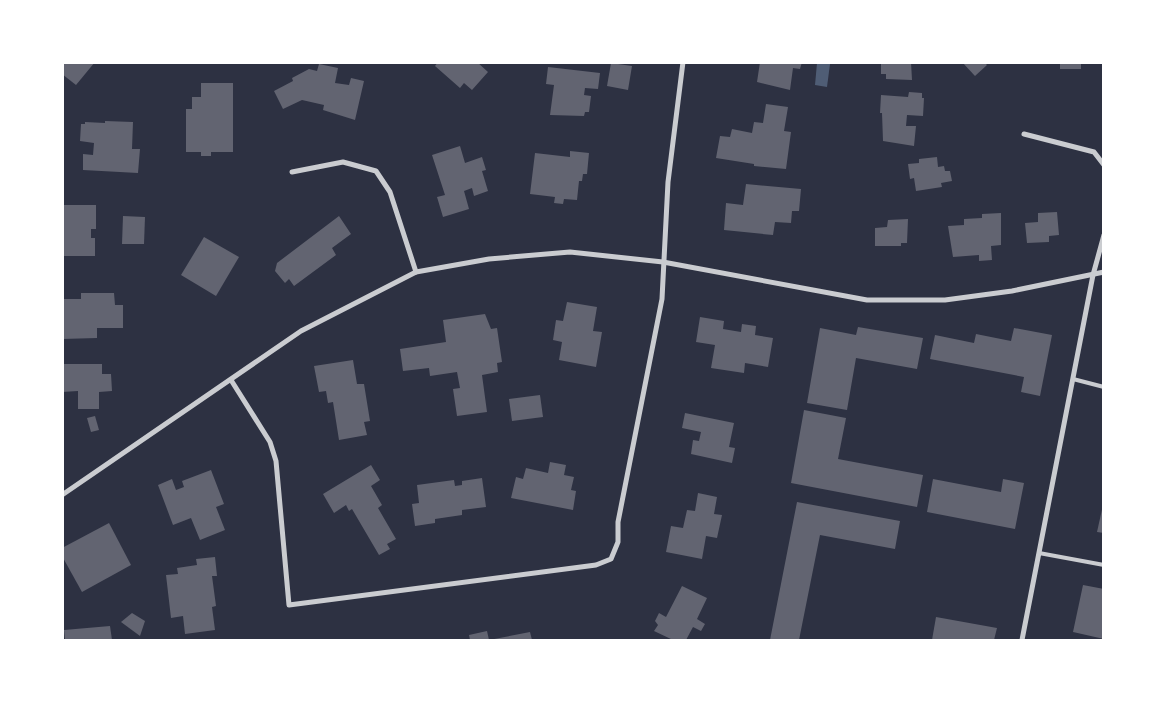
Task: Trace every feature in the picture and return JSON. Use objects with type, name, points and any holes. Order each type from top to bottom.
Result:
[{"type":"street","points":[[231,380],[270,442],[276,461],[289,605],[596,565],[612,559],[618,542],[618,522],[661,306],[668,182],[683,62]]},
{"type":"street","points":[[1024,134],[1094,152],[1104,165]]},
{"type":"street","points":[[292,172],[344,162],[376,171],[390,192],[416,272]]},
{"type":"street","points":[[1022,640],[1093,275],[1104,235]]},
{"type":"street","points":[[62,495],[301,331],[416,272],[488,259],[570,252],[663,262],[867,300],[945,300],[1012,291],[1104,272]]},
{"type":"lane","points":[[1073,379],[1104,387]]},
{"type":"lane","points":[[1039,553],[1104,565]]},
{"type":"water","points":[[817,63],[830,64],[827,87],[815,85]]},
{"type":"building","points":[[62,62],[95,62],[76,85],[62,74]]},
{"type":"building","points":[[438,62],[477,62],[488,72],[472,90],[464,83],[460,88],[435,66]]},
{"type":"building","points":[[760,62],[802,62],[800,69],[793,68],[790,90],[757,82]]},
{"type":"building","points":[[881,62],[911,62],[912,80],[886,79],[886,74],[881,74]]},
{"type":"building","points":[[962,62],[984,62],[987,65],[975,76]]},
{"type":"building","points":[[1060,62],[1081,62],[1081,69],[1060,69]]},
{"type":"building","points":[[611,63],[632,66],[628,90],[607,86]]},
{"type":"building","points":[[319,64],[338,68],[335,83],[349,85],[351,78],[364,81],[355,120],[323,110],[324,105],[302,100],[283,109],[274,91],[293,81],[292,78],[309,69],[317,71]]},
{"type":"building","points":[[548,67],[600,73],[598,89],[585,88],[584,95],[591,96],[589,112],[585,112],[584,116],[550,115],[554,85],[546,84]]},
{"type":"building","points":[[201,83],[233,83],[233,152],[211,152],[211,156],[201,156],[201,152],[186,152],[186,109],[192,109],[192,97],[201,97]]},
{"type":"building","points":[[909,92],[922,93],[922,98],[924,98],[923,116],[907,115],[906,126],[916,126],[914,146],[883,141],[882,113],[880,113],[881,95],[908,97]]},
{"type":"building","points":[[766,104],[788,107],[784,131],[791,132],[786,169],[754,166],[754,164],[716,158],[720,136],[730,137],[732,129],[752,133],[754,122],[763,123]]},
{"type":"building","points":[[105,121],[133,122],[132,149],[140,149],[138,173],[83,170],[83,154],[93,155],[94,143],[80,141],[81,124],[85,124],[85,122],[105,123]]},
{"type":"building","points":[[460,146],[465,163],[482,157],[486,170],[482,171],[488,191],[474,196],[472,188],[464,191],[469,209],[443,217],[437,197],[445,195],[432,155]]},
{"type":"building","points":[[570,151],[589,153],[587,174],[583,174],[582,181],[579,181],[577,200],[564,199],[563,204],[554,203],[555,197],[530,194],[535,153],[570,157]]},
{"type":"building","points":[[937,157],[938,167],[944,166],[945,171],[950,171],[952,181],[941,183],[942,187],[916,191],[914,178],[910,179],[908,164],[919,163],[919,159]]},
{"type":"building","points":[[746,184],[801,189],[799,211],[792,211],[791,223],[775,222],[773,235],[724,230],[726,203],[743,205]]},
{"type":"building","points":[[62,205],[96,205],[96,229],[91,229],[91,238],[95,238],[95,256],[62,256]]},
{"type":"building","points":[[1057,212],[1059,235],[1049,236],[1049,242],[1027,243],[1025,223],[1038,222],[1038,213]]},
{"type":"building","points":[[1001,213],[1001,245],[991,246],[992,260],[979,261],[979,255],[953,257],[948,226],[964,225],[964,219],[982,218],[982,214]]},
{"type":"building","points":[[123,216],[145,217],[144,244],[122,244]]},
{"type":"building","points":[[339,216],[351,234],[332,248],[336,255],[294,286],[289,279],[285,283],[275,271],[277,263]]},
{"type":"building","points":[[908,219],[907,243],[901,243],[901,246],[875,246],[875,228],[887,227],[888,220]]},
{"type":"building","points":[[204,237],[239,257],[216,296],[181,275]]},
{"type":"building","points":[[81,293],[114,293],[115,305],[123,305],[123,328],[97,328],[97,338],[62,339],[63,299],[81,299]]},
{"type":"building","points":[[567,302],[597,307],[593,331],[602,332],[596,367],[559,360],[562,342],[553,340],[556,320],[563,321]]},
{"type":"building","points":[[485,314],[491,329],[497,328],[502,362],[497,363],[498,372],[482,375],[487,412],[457,416],[453,389],[460,388],[457,372],[430,376],[429,368],[403,371],[400,349],[446,342],[443,320]]},
{"type":"building","points":[[700,317],[724,321],[723,329],[741,332],[742,324],[756,326],[755,335],[773,338],[768,367],[745,363],[744,373],[711,368],[715,345],[696,342]]},
{"type":"building","points":[[858,327],[923,338],[917,369],[856,358],[847,410],[807,403],[820,328],[856,335]]},
{"type":"building","points":[[1014,328],[1052,335],[1040,396],[1021,392],[1024,377],[930,359],[935,335],[974,343],[976,334],[1011,341]]},
{"type":"building","points":[[353,360],[357,384],[364,384],[370,421],[364,422],[367,435],[339,440],[333,402],[328,403],[326,391],[319,392],[314,366]]},
{"type":"building","points":[[62,364],[102,364],[102,374],[111,374],[112,391],[99,392],[99,409],[78,409],[78,391],[62,392]]},
{"type":"building","points":[[540,395],[543,417],[512,421],[509,399]]},
{"type":"building","points":[[804,410],[846,418],[838,459],[923,475],[917,507],[791,483]]},
{"type":"building","points":[[685,413],[734,423],[729,447],[735,448],[732,463],[691,454],[693,440],[699,441],[701,432],[682,428]]},
{"type":"building","points":[[95,416],[99,430],[91,432],[87,418]]},
{"type":"building","points":[[550,462],[566,465],[564,475],[574,477],[571,490],[576,491],[573,510],[511,498],[516,477],[523,479],[526,468],[548,473]]},
{"type":"building","points":[[371,465],[380,480],[371,486],[382,505],[378,508],[396,539],[387,544],[390,549],[379,555],[352,509],[349,511],[346,505],[334,513],[323,494]]},
{"type":"building","points":[[211,470],[224,504],[216,507],[225,530],[200,540],[191,518],[173,525],[158,485],[172,479],[176,490],[184,487],[182,481]]},
{"type":"building","points":[[482,478],[486,507],[462,510],[462,515],[435,519],[435,523],[415,526],[412,504],[419,503],[417,485],[454,480],[455,486],[462,485],[462,481]]},
{"type":"building","points":[[933,479],[1001,492],[1003,479],[1024,483],[1015,529],[927,512]]},
{"type":"building","points":[[698,493],[717,497],[714,514],[722,515],[717,538],[706,536],[702,559],[666,552],[671,526],[683,528],[687,510],[695,511]]},
{"type":"building","points":[[797,502],[900,521],[895,549],[820,535],[799,640],[770,640]]},
{"type":"building","points":[[1104,505],[1104,533],[1097,532]]},
{"type":"building","points":[[109,523],[131,565],[82,592],[62,556],[62,548]]},
{"type":"building","points":[[215,557],[217,576],[212,576],[216,606],[212,607],[215,630],[185,634],[183,616],[171,618],[166,575],[178,574],[177,568],[197,565],[196,559]]},
{"type":"building","points":[[1083,585],[1104,589],[1104,639],[1073,632]]},
{"type":"building","points":[[682,586],[707,598],[697,619],[705,624],[701,631],[693,627],[686,640],[673,640],[654,631],[658,625],[655,621],[659,613],[666,617]]},
{"type":"building","points":[[132,613],[145,621],[140,636],[121,622]]},
{"type":"building","points":[[936,617],[997,628],[994,640],[932,640]]},
{"type":"building","points":[[110,626],[112,640],[65,640],[64,630]]},
{"type":"building","points":[[487,631],[489,640],[470,640],[469,635]]},
{"type":"building","points":[[530,632],[532,640],[489,640]]}]
